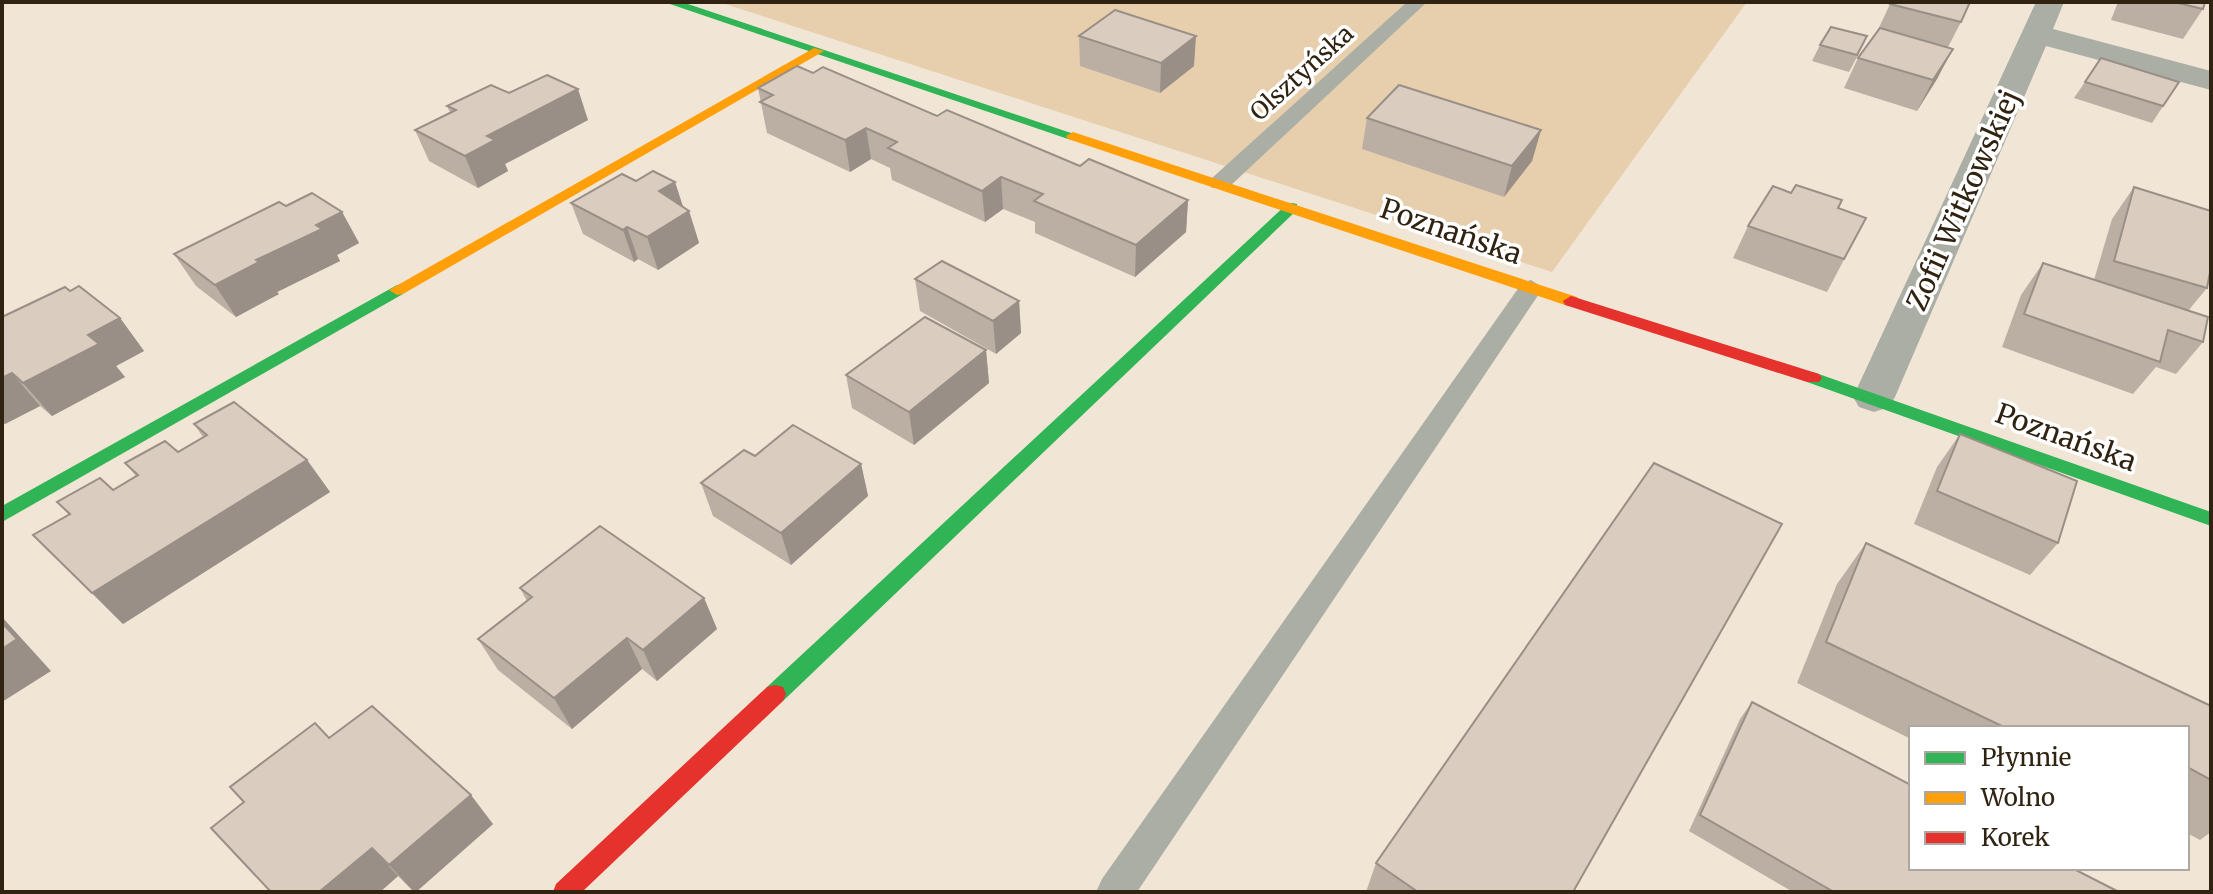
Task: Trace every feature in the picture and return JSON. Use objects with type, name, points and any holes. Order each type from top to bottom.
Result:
[{"type":"street","name":"Poznańska","points":[[670,2],[1531,288],[1874,397],[2211,519]]},
{"type":"street","points":[[2043,18],[2211,81]]},
{"type":"street","name":"Zofii Witkowskiej","points":[[1874,397],[2043,18]]},
{"type":"street","points":[[2,515],[818,51]]},
{"type":"street","points":[[565,892],[1292,207]]},
{"type":"lane","name":"Olsztyńska","points":[[1220,183],[1418,2]]},
{"type":"lane","points":[[1115,892],[1531,288]]},
{"type":"shaded area","points":[[719,2],[1747,2],[1552,272]]},
{"type":"building","points":[[1891,2],[1970,2],[1961,22]]},
{"type":"building","points":[[2174,2],[2205,2],[2203,9]]},
{"type":"building","points":[[1115,10],[1196,36],[1161,63],[1079,36]]},
{"type":"building","points":[[1831,27],[1867,36],[1857,55],[1820,45]]},
{"type":"building","points":[[1880,28],[1953,49],[1933,80],[1858,58]]},
{"type":"building","points":[[2101,58],[2179,82],[2163,106],[2085,82]]},
{"type":"building","points":[[797,66],[813,73],[823,67],[937,116],[947,110],[1080,166],[1089,159],[1188,200],[1136,245],[1034,201],[1043,194],[1001,177],[982,191],[888,148],[897,142],[866,128],[845,140],[760,102],[773,95],[758,88]]},
{"type":"building","points":[[547,75],[578,89],[487,136],[495,140],[465,156],[415,130],[456,110],[447,106],[491,85],[509,93]]},
{"type":"building","points":[[1399,85],[1541,130],[1512,166],[1367,118]]},
{"type":"building","points":[[653,171],[675,182],[659,191],[689,211],[647,237],[627,227],[623,230],[571,203],[622,174],[636,181]]},
{"type":"building","points":[[1796,185],[1842,200],[1838,208],[1866,218],[1844,259],[1748,226],[1773,186],[1791,193]]},
{"type":"building","points":[[2134,187],[2211,211],[2211,267],[2207,288],[2114,261]]},
{"type":"building","points":[[312,193],[342,212],[316,225],[322,229],[256,260],[259,262],[215,285],[174,254],[279,202],[286,206]]},
{"type":"building","points":[[942,261],[1019,301],[993,321],[915,279]]},
{"type":"building","points":[[2043,263],[2208,317],[2203,342],[2168,330],[2160,362],[2024,314]]},
{"type":"building","points":[[79,286],[120,318],[88,335],[99,344],[23,383],[12,373],[2,378],[2,317],[65,287],[70,291]]},
{"type":"building","points":[[925,317],[986,350],[909,412],[846,375]]},
{"type":"building","points":[[234,402],[307,460],[92,593],[33,535],[70,514],[57,502],[100,478],[113,490],[138,475],[125,463],[165,441],[178,452],[207,435],[194,424]]},
{"type":"building","points":[[793,425],[861,464],[781,533],[701,483],[744,450],[755,456]]},
{"type":"building","points":[[1960,434],[2077,481],[2058,543],[1937,491]]},
{"type":"building","points":[[1654,463],[1782,524],[1573,892],[1418,892],[1376,863]]},
{"type":"building","points":[[600,526],[704,598],[643,650],[627,638],[554,698],[478,639],[532,597],[520,588]]},
{"type":"building","points":[[1866,543],[2211,706],[2211,780],[2189,768],[2189,726],[2002,726],[1826,642]]},
{"type":"building","points":[[2,623],[17,639],[2,649]]},
{"type":"building","points":[[1752,702],[1909,784],[1909,870],[2076,870],[2119,892],[1834,892],[1700,815]]},
{"type":"building","points":[[372,706],[471,795],[389,865],[372,848],[319,892],[271,892],[211,828],[244,802],[230,787],[315,723],[329,738]]},
{"type":"traffic: fast","points":[[670,2],[1073,136]]},
{"type":"traffic: fast","points":[[775,694],[1292,207]]},
{"type":"traffic: fast","points":[[2,515],[397,290]]},
{"type":"traffic: fast","points":[[1813,378],[2211,519]]},
{"type":"traffic: slow","points":[[397,290],[818,51]]},
{"type":"traffic: slow","points":[[1073,136],[1571,301]]},
{"type":"traffic: jam","points":[[1571,301],[1813,378]]},
{"type":"traffic: jam","points":[[565,892],[775,694]]}]
